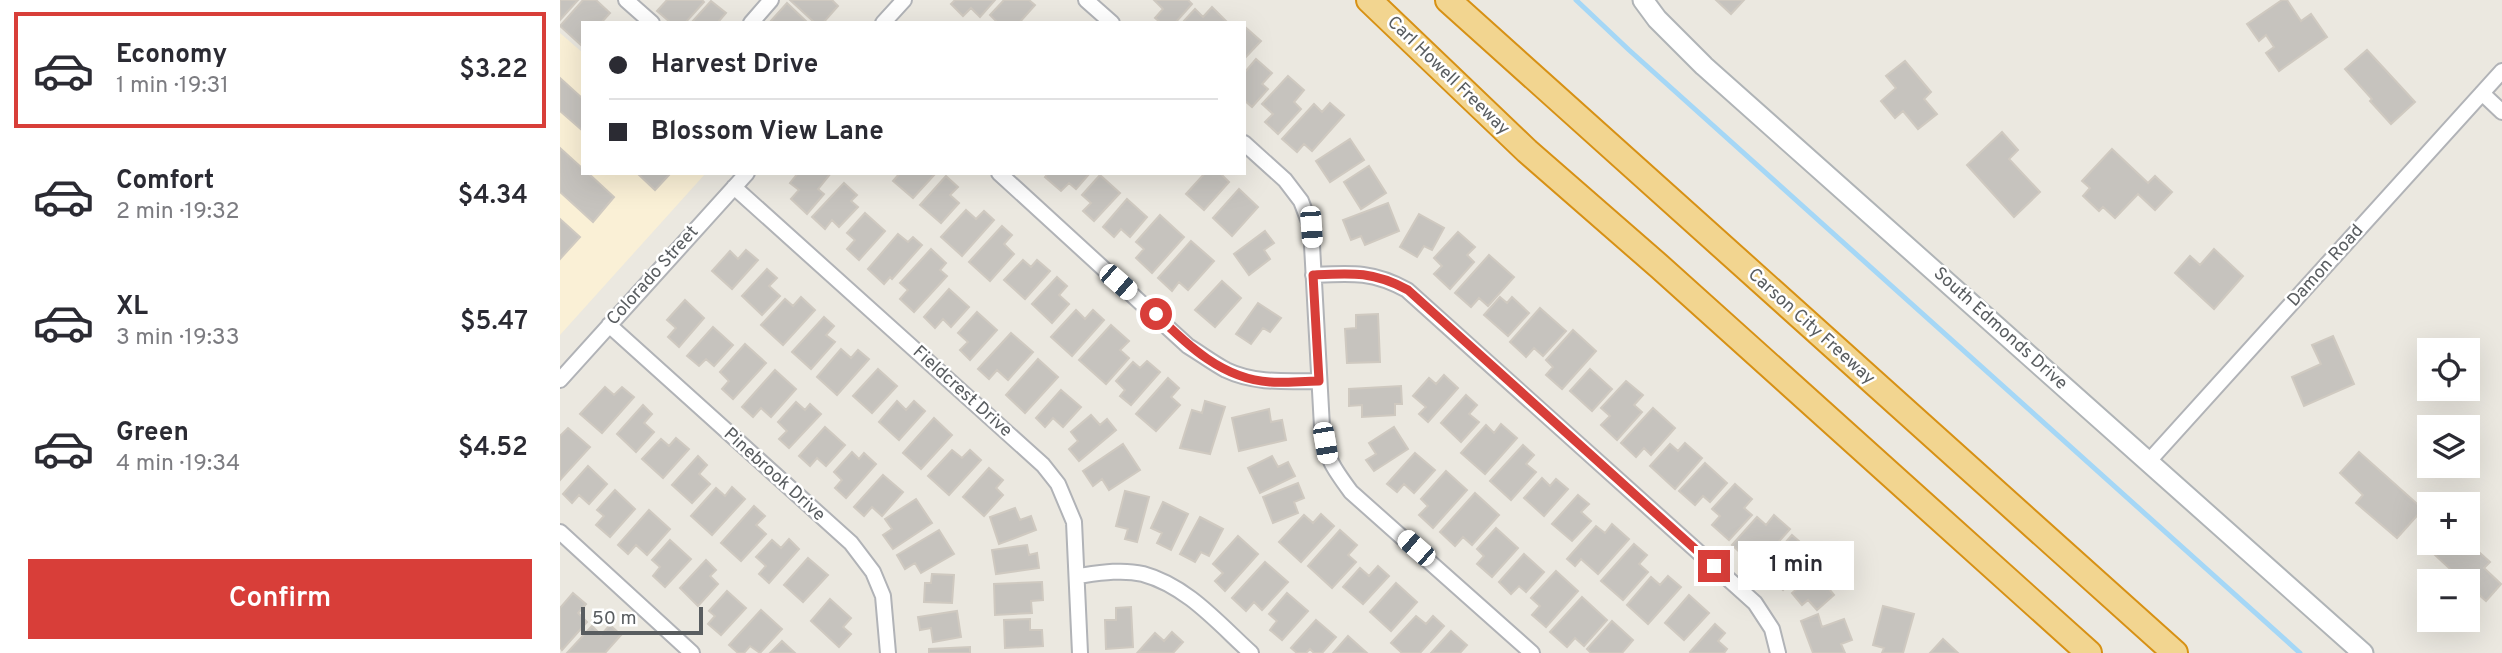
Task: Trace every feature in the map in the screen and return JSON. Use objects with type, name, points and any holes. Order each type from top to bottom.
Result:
[{"type":"highway","points":[[1350,0],[1461,108],[1527,151],[2089,653]]},
{"type":"highway","name":"Carl Howell Freeway","points":[[1369,0],[1527,151]]},
{"type":"highway","name":"Carson City Freeway","points":[[1448,0],[2175,653]]},
{"type":"highway","points":[[1464,0],[1658,191]]},
{"type":"street","points":[[626,0],[650,21]]},
{"type":"street","points":[[753,21],[771,0]]},
{"type":"street","points":[[885,21],[904,0]]},
{"type":"street","points":[[1086,0],[1110,21]]},
{"type":"street","name":"South Edmonds Drive","points":[[1643,0],[1657,19],[1704,66],[2363,653]]},
{"type":"street","name":"Damon Road","points":[[2149,461],[2502,71]]},
{"type":"street","points":[[2482,93],[2502,111]]},
{"type":"street","points":[[1246,145],[1285,180],[1301,201],[1311,227],[1322,427],[1328,458],[1351,492],[1532,653]]},
{"type":"street","name":"Colorado Street","points":[[560,380],[745,175]]},
{"type":"street","points":[[1001,175],[1188,346],[1233,373],[1251,378],[1269,382],[1319,381]]},
{"type":"street","name":"Fieldcrest Drive","points":[[734,187],[1043,465],[1058,484],[1074,522],[1080,653]]},
{"type":"street","points":[[1313,275],[1359,273],[1395,283],[1408,290],[1755,603],[1772,629],[1778,653]]},
{"type":"street","name":"Pinebrook Drive","points":[[609,326],[851,543],[873,572],[883,596],[888,653]]},
{"type":"street","points":[[560,532],[692,653]]},
{"type":"street","points":[[1078,576],[1112,572],[1141,574],[1174,586],[1251,653]]},
{"type":"shaded area","points":[[560,33],[581,51],[581,175],[704,175],[560,335]]},
{"type":"building","points":[[560,0],[578,0],[560,20]]},
{"type":"building","points":[[583,0],[596,0],[610,13],[603,21],[581,21],[581,45],[560,26]]},
{"type":"building","points":[[667,0],[704,2],[687,21],[669,21],[657,11]]},
{"type":"building","points":[[790,0],[832,0],[838,6],[825,21],[813,21]]},
{"type":"building","points":[[955,0],[995,0],[980,17],[971,8],[963,16],[951,4]]},
{"type":"building","points":[[1004,0],[1029,0],[1035,5],[1021,21],[996,21],[990,15]]},
{"type":"building","points":[[1154,0],[1188,0],[1192,4],[1177,21],[1159,21],[1155,18],[1163,9]]},
{"type":"building","points":[[1716,0],[1744,0],[1731,14]]},
{"type":"building","points":[[2282,0],[2287,0],[2301,21],[2311,14],[2327,37],[2279,71],[2266,53],[2274,47],[2266,35],[2259,41],[2247,24]]},
{"type":"building","points":[[711,1],[726,13],[719,21],[693,21]]},
{"type":"building","points":[[787,3],[806,21],[771,21]]},
{"type":"building","points":[[1212,7],[1226,21],[1184,21],[1195,9],[1203,17]]},
{"type":"building","points":[[1246,28],[1261,41],[1246,57]]},
{"type":"building","points":[[2367,50],[2415,102],[2391,124],[2345,69]]},
{"type":"building","points":[[1256,59],[1272,73],[1262,84],[1268,89],[1252,107],[1246,102],[1246,71]]},
{"type":"building","points":[[1905,61],[1931,92],[1924,99],[1937,114],[1918,129],[1903,111],[1895,118],[1881,101],[1896,88],[1886,76]]},
{"type":"building","points":[[1288,76],[1304,90],[1294,102],[1301,109],[1278,134],[1265,122],[1273,114],[1262,104]]},
{"type":"building","points":[[560,78],[581,97],[581,129],[560,111]]},
{"type":"building","points":[[1330,103],[1344,115],[1312,151],[1304,144],[1297,152],[1282,139],[1314,104],[1322,112]]},
{"type":"building","points":[[2002,132],[2018,150],[2009,159],[2040,192],[2014,217],[1967,165]]},
{"type":"building","points":[[1350,139],[1364,160],[1330,182],[1316,161]]},
{"type":"building","points":[[560,148],[581,167],[581,175],[590,175],[614,197],[593,222],[560,192]]},
{"type":"building","points":[[2112,149],[2148,183],[2155,176],[2172,192],[2155,210],[2138,194],[2115,218],[2103,207],[2099,211],[2083,196],[2090,188],[2082,181]]},
{"type":"building","points":[[1369,166],[1386,193],[1361,209],[1344,182]]},
{"type":"building","points":[[639,175],[669,175],[655,190]]},
{"type":"building","points":[[796,175],[829,175],[818,189],[824,194],[807,214],[791,199],[799,190],[790,183]]},
{"type":"building","points":[[898,175],[934,175],[913,198],[893,181]]},
{"type":"building","points":[[1088,175],[1076,189],[1069,183],[1061,191],[1045,177]]},
{"type":"building","points":[[1100,175],[1120,193],[1094,221],[1083,211],[1091,203],[1082,195]]},
{"type":"building","points":[[1203,175],[1222,175],[1229,182],[1204,210],[1186,194]]},
{"type":"building","points":[[946,176],[958,187],[950,195],[959,203],[941,223],[920,205]]},
{"type":"building","points":[[844,183],[857,195],[851,201],[858,207],[839,227],[832,220],[825,229],[812,217]]},
{"type":"building","points":[[1239,189],[1258,207],[1232,236],[1213,218]]},
{"type":"building","points":[[1127,199],[1147,217],[1130,237],[1121,229],[1114,237],[1103,227]]},
{"type":"building","points":[[1388,203],[1399,231],[1365,245],[1361,236],[1351,240],[1343,220]]},
{"type":"building","points":[[966,210],[976,219],[984,211],[994,220],[962,256],[941,237]]},
{"type":"building","points":[[865,213],[885,231],[859,260],[847,249],[855,240],[847,233]]},
{"type":"building","points":[[1419,214],[1444,228],[1432,250],[1424,246],[1417,257],[1400,247]]},
{"type":"building","points":[[1160,215],[1184,237],[1152,273],[1136,258],[1144,249],[1136,242]]},
{"type":"building","points":[[560,219],[580,237],[560,259]]},
{"type":"building","points":[[1002,226],[1012,235],[1004,244],[1014,254],[990,281],[969,262]]},
{"type":"building","points":[[1265,231],[1274,243],[1264,250],[1270,259],[1249,275],[1234,254]]},
{"type":"building","points":[[1458,232],[1475,247],[1467,255],[1474,262],[1450,289],[1434,274],[1442,266],[1434,258]]},
{"type":"building","points":[[898,234],[908,242],[913,237],[922,245],[892,279],[890,277],[884,284],[868,269]]},
{"type":"building","points":[[1191,241],[1214,261],[1188,290],[1179,282],[1172,291],[1158,278]]},
{"type":"building","points":[[931,249],[946,263],[940,270],[947,276],[914,312],[900,299],[908,290],[900,283]]},
{"type":"building","points":[[2214,249],[2243,276],[2214,309],[2175,273],[2190,256],[2200,265]]},
{"type":"building","points":[[746,250],[758,260],[732,289],[712,271],[730,251],[738,259]]},
{"type":"building","points":[[1489,255],[1514,277],[1488,306],[1479,298],[1471,307],[1455,293]]},
{"type":"building","points":[[1023,260],[1031,267],[1037,260],[1050,271],[1025,299],[1004,280]]},
{"type":"building","points":[[767,269],[777,278],[769,286],[780,296],[762,315],[742,296]]},
{"type":"building","points":[[1057,277],[1067,286],[1059,295],[1069,304],[1052,323],[1032,304]]},
{"type":"building","points":[[1222,281],[1241,298],[1215,327],[1195,310]]},
{"type":"building","points":[[949,289],[969,307],[951,327],[943,319],[935,328],[924,317]]},
{"type":"building","points":[[801,297],[815,310],[783,345],[761,325],[785,299],[793,306]]},
{"type":"building","points":[[1500,297],[1507,303],[1512,297],[1529,313],[1508,336],[1484,315]]},
{"type":"building","points":[[685,300],[704,318],[679,347],[668,337],[676,328],[667,320]]},
{"type":"building","points":[[1258,303],[1281,318],[1270,332],[1263,328],[1251,344],[1236,334]]},
{"type":"building","points":[[1540,308],[1566,331],[1543,356],[1534,348],[1526,357],[1510,342]]},
{"type":"building","points":[[1076,310],[1085,319],[1093,310],[1104,320],[1072,356],[1051,337]]},
{"type":"building","points":[[977,312],[997,330],[970,360],[960,350],[968,342],[958,333]]},
{"type":"building","points":[[1378,314],[1380,362],[1347,363],[1345,329],[1356,328],[1356,315]]},
{"type":"building","points":[[824,317],[834,326],[826,335],[835,342],[811,369],[792,352]]},
{"type":"building","points":[[1111,325],[1129,341],[1120,350],[1129,358],[1106,384],[1079,360]]},
{"type":"building","points":[[713,327],[733,345],[714,366],[706,359],[699,366],[687,356]]},
{"type":"building","points":[[1573,330],[1596,351],[1562,389],[1546,375],[1553,367],[1546,360]]},
{"type":"building","points":[[1011,333],[1033,352],[1008,380],[997,370],[989,379],[978,369]]},
{"type":"building","points":[[2333,336],[2354,384],[2304,406],[2292,377],[2321,364],[2312,345]]},
{"type":"building","points":[[745,344],[766,363],[733,399],[722,389],[729,381],[720,372]]},
{"type":"building","points":[[841,349],[851,358],[858,350],[869,359],[837,395],[817,377]]},
{"type":"building","points":[[1038,359],[1058,377],[1025,413],[1006,395]]},
{"type":"building","points":[[1147,361],[1160,372],[1131,405],[1120,396],[1125,390],[1116,381],[1133,362],[1140,368]]},
{"type":"building","points":[[878,369],[897,386],[872,413],[853,396]]},
{"type":"building","points":[[1590,369],[1612,389],[1592,411],[1570,391]]},
{"type":"building","points":[[775,370],[796,389],[771,417],[761,408],[753,417],[742,407]]},
{"type":"building","points":[[1444,375],[1458,388],[1428,422],[1419,414],[1426,407],[1413,396],[1429,378],[1436,384]]},
{"type":"building","points":[[1168,378],[1179,388],[1171,397],[1180,405],[1156,431],[1136,414]]},
{"type":"building","points":[[1626,381],[1643,395],[1634,405],[1642,412],[1617,440],[1601,425],[1610,416],[1601,408]]},
{"type":"building","points":[[1401,386],[1402,404],[1395,404],[1395,415],[1362,417],[1362,405],[1349,406],[1349,389]]},
{"type":"building","points":[[605,387],[614,395],[622,387],[634,397],[602,433],[580,414]]},
{"type":"building","points":[[1061,390],[1081,407],[1063,427],[1053,418],[1045,427],[1036,418]]},
{"type":"building","points":[[1466,395],[1477,405],[1469,414],[1479,422],[1461,442],[1441,423]]},
{"type":"building","points":[[897,401],[906,410],[914,401],[925,411],[899,440],[879,422]]},
{"type":"building","points":[[1205,401],[1225,407],[1210,454],[1180,448],[1192,410],[1202,413]]},
{"type":"building","points":[[796,402],[805,410],[810,404],[821,414],[789,448],[779,439],[787,431],[778,422]]},
{"type":"building","points":[[643,405],[652,414],[644,423],[654,432],[636,452],[617,434]]},
{"type":"building","points":[[1653,408],[1675,428],[1651,455],[1644,448],[1636,457],[1621,443]]},
{"type":"building","points":[[1269,409],[1271,422],[1282,420],[1286,440],[1239,451],[1232,418]]},
{"type":"building","points":[[1091,415],[1100,425],[1107,419],[1116,430],[1079,461],[1069,449],[1078,441],[1071,432]]},
{"type":"building","points":[[934,418],[952,435],[921,469],[903,453]]},
{"type":"building","points":[[1501,424],[1517,438],[1485,474],[1461,453],[1486,425],[1494,433]]},
{"type":"building","points":[[825,427],[845,445],[826,466],[817,458],[810,466],[799,456]]},
{"type":"building","points":[[1394,427],[1408,449],[1374,471],[1366,460],[1376,454],[1369,443]]},
{"type":"building","points":[[568,428],[590,447],[560,480],[560,436]]},
{"type":"building","points":[[676,438],[689,449],[663,478],[642,459],[661,439],[669,446]]},
{"type":"building","points":[[1685,443],[1702,458],[1675,489],[1650,466],[1670,444],[1678,451]]},
{"type":"building","points":[[1123,444],[1140,470],[1109,490],[1102,479],[1093,486],[1083,471]]},
{"type":"building","points":[[1523,445],[1534,455],[1526,464],[1536,472],[1511,500],[1490,481]]},
{"type":"building","points":[[952,450],[962,458],[970,450],[981,460],[949,495],[928,476]]},
{"type":"building","points":[[852,452],[859,459],[864,453],[876,464],[846,498],[835,488],[842,480],[834,472]]},
{"type":"building","points":[[2359,452],[2417,504],[2417,516],[2397,538],[2356,503],[2363,495],[2340,473]]},
{"type":"building","points":[[1415,453],[1435,470],[1414,493],[1404,484],[1397,492],[1387,484]]},
{"type":"building","points":[[698,456],[707,465],[699,474],[710,484],[692,503],[672,485]]},
{"type":"building","points":[[1272,456],[1278,467],[1288,462],[1295,476],[1260,493],[1248,468]]},
{"type":"building","points":[[1705,463],[1727,483],[1710,502],[1703,496],[1695,505],[1679,491]]},
{"type":"building","points":[[588,466],[607,484],[589,504],[579,495],[572,503],[563,494]]},
{"type":"building","points":[[989,468],[1003,480],[996,488],[1003,495],[984,516],[963,497]]},
{"type":"building","points":[[1446,471],[1467,490],[1433,528],[1419,515],[1428,506],[1421,499]]},
{"type":"building","points":[[883,475],[903,492],[882,516],[872,507],[864,516],[854,507]]},
{"type":"building","points":[[1542,478],[1550,486],[1556,479],[1568,489],[1544,516],[1524,498]]},
{"type":"building","points":[[1298,483],[1304,498],[1294,502],[1298,513],[1273,523],[1263,497]]},
{"type":"building","points":[[1735,484],[1752,499],[1744,508],[1752,515],[1729,540],[1712,525],[1720,516],[1712,509]]},
{"type":"building","points":[[732,487],[745,499],[712,535],[691,516],[716,488],[725,496]]},
{"type":"building","points":[[615,490],[635,509],[610,537],[596,525],[604,516],[597,510]]},
{"type":"building","points":[[1125,491],[1149,497],[1137,542],[1125,539],[1128,529],[1116,526]]},
{"type":"building","points":[[1475,493],[1499,515],[1472,545],[1463,537],[1455,546],[1440,532]]},
{"type":"building","points":[[1578,495],[1589,504],[1581,512],[1591,521],[1572,541],[1552,524]]},
{"type":"building","points":[[916,499],[932,523],[893,549],[883,535],[892,529],[885,519]]},
{"type":"building","points":[[1163,502],[1188,514],[1171,550],[1157,543],[1162,533],[1151,528]]},
{"type":"building","points":[[754,506],[765,516],[756,525],[766,534],[741,561],[721,543]]},
{"type":"building","points":[[1015,508],[1020,520],[1031,516],[1036,530],[999,544],[990,517]]},
{"type":"building","points":[[649,510],[670,529],[647,555],[636,545],[628,554],[618,545]]},
{"type":"building","points":[[1321,514],[1334,526],[1301,562],[1279,542],[1304,515],[1313,523]]},
{"type":"building","points":[[1774,515],[1790,529],[1765,557],[1756,549],[1747,559],[1732,545],[1757,517],[1766,525]]},
{"type":"building","points":[[1200,517],[1223,529],[1209,556],[1201,552],[1195,562],[1180,554]]},
{"type":"building","points":[[1612,524],[1629,539],[1598,574],[1581,559],[1575,566],[1567,559],[1596,526],[1605,533]]},
{"type":"building","points":[[1496,528],[1518,548],[1492,577],[1477,564],[1484,556],[1477,549]]},
{"type":"building","points":[[939,530],[954,554],[921,573],[915,563],[905,569],[897,555]]},
{"type":"building","points":[[1340,530],[1357,545],[1348,555],[1356,562],[1332,588],[1308,566]]},
{"type":"building","points":[[1792,535],[1815,555],[1783,590],[1768,576],[1775,568],[1768,562]]},
{"type":"building","points":[[1238,536],[1258,554],[1225,591],[1215,581],[1223,573],[1213,564]]},
{"type":"building","points":[[789,539],[799,549],[769,583],[759,574],[766,566],[756,557],[772,540],[781,548]]},
{"type":"building","points":[[670,540],[691,559],[665,587],[653,576],[660,567],[652,560]]},
{"type":"building","points":[[1634,544],[1647,555],[1639,564],[1648,572],[1623,600],[1601,581]]},
{"type":"building","points":[[1027,545],[1029,555],[1037,553],[1039,568],[996,574],[992,550]]},
{"type":"building","points":[[2480,553],[2490,562],[2484,568],[2501,584],[2486,601],[2480,596],[2480,569],[2450,569],[2435,555]]},
{"type":"building","points":[[1524,554],[1544,572],[1526,592],[1519,586],[1511,594],[1499,582]]},
{"type":"building","points":[[808,558],[828,575],[803,602],[784,585]]},
{"type":"building","points":[[706,560],[716,570],[710,576],[718,584],[698,606],[680,588]]},
{"type":"building","points":[[1265,562],[1288,582],[1262,610],[1254,602],[1246,611],[1232,598]]},
{"type":"building","points":[[1824,565],[1838,581],[1829,589],[1834,595],[1817,610],[1808,600],[1802,605],[1792,593]]},
{"type":"building","points":[[1378,566],[1389,576],[1363,604],[1343,587],[1360,568],[1369,576]]},
{"type":"building","points":[[1556,571],[1578,591],[1546,627],[1532,615],[1540,606],[1531,598]]},
{"type":"building","points":[[932,574],[954,575],[952,603],[924,602],[925,583],[931,583]]},
{"type":"building","points":[[1668,576],[1681,587],[1648,624],[1627,605],[1651,577],[1660,585]]},
{"type":"building","points":[[1042,582],[1043,600],[1031,601],[1032,613],[995,615],[994,584]]},
{"type":"building","points":[[1396,583],[1417,602],[1391,631],[1370,612]]},
{"type":"building","points":[[727,591],[746,608],[721,635],[708,624],[715,616],[709,611]]},
{"type":"building","points":[[573,593],[586,604],[578,613],[587,622],[562,650],[560,608]]},
{"type":"building","points":[[1287,593],[1308,611],[1282,640],[1270,630],[1277,621],[1269,614]]},
{"type":"building","points":[[1689,595],[1709,613],[1684,640],[1665,623]]},
{"type":"building","points":[[1582,597],[1607,620],[1584,646],[1575,638],[1567,647],[1550,632]]},
{"type":"building","points":[[830,599],[851,618],[843,627],[851,634],[839,647],[811,621]]},
{"type":"building","points":[[1883,606],[1914,614],[1903,653],[1882,653],[1884,648],[1873,645]]},
{"type":"building","points":[[1131,607],[1133,647],[1106,649],[1105,620],[1116,620],[1116,608]]},
{"type":"building","points":[[761,610],[782,629],[760,653],[750,646],[744,653],[738,653],[729,645]]},
{"type":"building","points":[[957,611],[961,637],[933,642],[931,628],[920,630],[918,617]]},
{"type":"building","points":[[1818,614],[1822,627],[1844,619],[1852,640],[1841,644],[1845,653],[1813,653],[1801,621]]},
{"type":"building","points":[[1416,616],[1426,624],[1433,616],[1444,626],[1420,653],[1402,653],[1391,643]]},
{"type":"building","points":[[1030,619],[1030,630],[1042,630],[1043,646],[1005,648],[1004,620]]},
{"type":"building","points":[[1316,620],[1336,637],[1322,653],[1314,653],[1310,649],[1306,653],[1297,653],[1291,648]]},
{"type":"building","points":[[1612,621],[1633,640],[1622,653],[1591,653],[1587,649]]},
{"type":"building","points":[[1715,624],[1725,633],[1718,641],[1727,649],[1724,653],[1691,653],[1690,652]]},
{"type":"building","points":[[610,625],[621,635],[605,653],[567,653],[592,626],[601,635]]},
{"type":"building","points":[[1451,631],[1467,645],[1460,653],[1431,653]]},
{"type":"building","points":[[1172,632],[1183,642],[1173,653],[1138,652],[1155,633],[1164,641]]},
{"type":"building","points":[[1348,636],[1367,653],[1333,653]]},
{"type":"building","points":[[1943,639],[1958,653],[1930,653]]},
{"type":"building","points":[[782,641],[795,653],[770,653]]},
{"type":"building","points":[[970,647],[970,653],[929,653],[929,649]]},
{"type":"waterway","points":[[1576,0],[2300,653]]},
{"type":"route","points":[[1156,314],[1188,346],[1233,373],[1269,382],[1319,381],[1313,275],[1359,273],[1395,283],[1408,290],[1714,566]]}]
